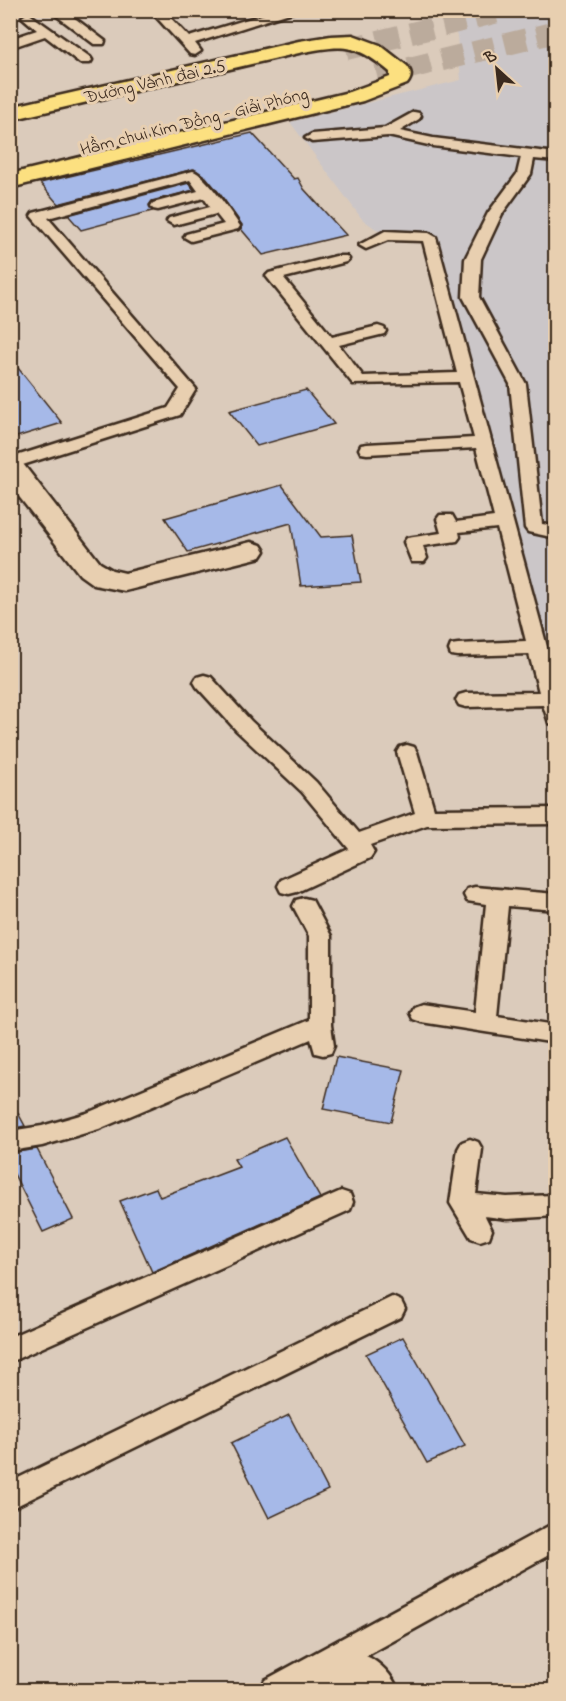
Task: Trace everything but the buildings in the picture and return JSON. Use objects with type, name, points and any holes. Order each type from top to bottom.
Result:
[{"type":"main road","name":"Đường Vành đai 2.5","points":[[10,114],[299,47],[340,40],[358,41],[372,46],[400,70],[400,80],[384,88],[356,96],[10,181]]},
{"type":"main road","name":"Hầm chui Kim Đồng - Giải Phóng","points":[[10,128],[346,49]]},
{"type":"main road","name":"Hầm chui Kim Đồng - Giải Phóng","points":[[10,165],[377,76]]},
{"type":"street","points":[[10,465],[90,569],[104,578],[125,582],[251,551]]},
{"type":"lane","points":[[46,10],[24,18],[47,31],[85,60]]},
{"type":"lane","points":[[156,10],[198,53]]},
{"type":"lane","points":[[186,42],[293,10]]},
{"type":"lane","points":[[63,12],[99,40]]},
{"type":"lane","points":[[10,44],[47,31]]},
{"type":"lane","points":[[388,132],[414,116]]},
{"type":"lane","points":[[312,138],[388,132],[433,142],[555,157]]},
{"type":"lane","points":[[528,155],[524,174],[495,213],[472,259],[471,297],[518,384],[534,528],[555,532]]},
{"type":"lane","points":[[10,465],[174,411],[188,389],[38,216],[193,175],[233,226],[191,237]]},
{"type":"lane","points":[[158,206],[208,193]]},
{"type":"lane","points":[[174,221],[219,209]]},
{"type":"lane","points":[[366,245],[385,235],[429,237],[555,718]]},
{"type":"lane","points":[[340,259],[274,276],[359,381],[467,377]]},
{"type":"lane","points":[[329,343],[378,331]]},
{"type":"lane","points":[[367,449],[484,442]]},
{"type":"lane","points":[[418,558],[413,542],[451,537],[448,524],[503,522]]},
{"type":"lane","points":[[458,650],[537,647]]},
{"type":"lane","points":[[204,682],[244,726],[309,787],[363,852],[289,886]]},
{"type":"lane","points":[[466,700],[550,698]]},
{"type":"lane","points":[[407,753],[426,817]]},
{"type":"lane","points":[[354,843],[426,817],[555,816]]},
{"type":"lane","points":[[476,895],[555,902]]},
{"type":"lane","points":[[484,1023],[498,896]]},
{"type":"lane","points":[[10,1141],[42,1136],[91,1122],[322,1035],[320,936],[304,906]]},
{"type":"lane","points":[[421,1013],[555,1034]]},
{"type":"lane","points":[[470,1149],[462,1203],[480,1230]]},
{"type":"lane","points":[[10,1350],[341,1202]]},
{"type":"lane","points":[[462,1203],[507,1208],[553,1203]]},
{"type":"lane","points":[[10,1496],[392,1309]]},
{"type":"lane","points":[[275,1690],[555,1536]]},
{"type":"lane","points":[[297,1690],[364,1670],[383,1690]]},
{"type":"shaded area","points":[[448,11],[555,11],[555,702],[431,235],[395,234],[376,229],[362,219],[290,122],[461,80],[457,36]]},
{"type":"tunnel","points":[[346,49],[506,10]]},
{"type":"tunnel","points":[[377,76],[556,32]]}]
